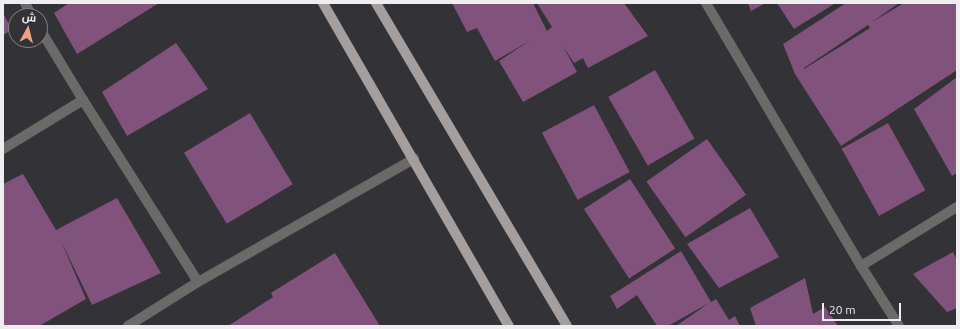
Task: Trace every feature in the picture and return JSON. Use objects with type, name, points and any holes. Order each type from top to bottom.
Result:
[{"type":"main road","points":[[323,3],[509,326]]},
{"type":"main road","points":[[376,3],[567,326]]},
{"type":"street","points":[[706,3],[861,266],[899,326]]},
{"type":"street","points":[[48,42],[198,282]]},
{"type":"street","points":[[3,149],[83,100]]},
{"type":"street","points":[[128,326],[198,282],[414,159]]},
{"type":"street","points":[[861,266],[957,207]]},
{"type":"building","points":[[69,3],[159,3],[77,54],[54,13]]},
{"type":"building","points":[[452,3],[533,3],[547,31],[552,27],[537,3],[624,3],[648,36],[588,68],[583,58],[574,63],[563,46],[577,72],[523,102],[499,61],[531,40],[495,61],[477,28],[467,32]]},
{"type":"building","points":[[748,3],[766,3],[751,11]]},
{"type":"building","points":[[777,3],[833,3],[834,4],[794,29]]},
{"type":"building","points":[[846,3],[899,3],[872,22],[904,3],[955,3],[957,7],[957,70],[841,146],[795,74],[783,44]],"holes":[[[868,25],[870,28],[804,69]]]},
{"type":"building","points":[[3,13],[8,22],[8,32],[3,35]]},
{"type":"building","points":[[176,43],[208,89],[127,136],[102,92]]},
{"type":"building","points":[[655,70],[694,138],[648,165],[608,97]]},
{"type":"building","points":[[957,77],[957,173],[952,176],[914,109]]},
{"type":"building","points":[[594,105],[630,172],[578,200],[542,133]]},
{"type":"building","points":[[250,113],[293,184],[227,224],[184,153]]},
{"type":"building","points":[[888,123],[925,190],[879,216],[842,149]]},
{"type":"building","points":[[707,139],[746,195],[685,237],[646,181]]},
{"type":"building","points":[[23,174],[56,230],[117,198],[161,273],[92,305],[61,241],[86,299],[39,326],[3,326],[3,184]]},
{"type":"building","points":[[630,179],[675,249],[629,279],[584,209]]},
{"type":"building","points":[[750,208],[779,257],[719,288],[687,244]]},
{"type":"building","points":[[681,251],[711,302],[716,299],[729,320],[735,316],[740,326],[676,326],[709,303],[668,326],[657,326],[637,295],[617,309],[610,296]]},
{"type":"building","points":[[953,252],[957,260],[957,308],[947,312],[913,274]]},
{"type":"building","points":[[335,253],[380,326],[228,326],[273,297],[271,293]]},
{"type":"building","points":[[805,278],[813,314],[825,307],[838,326],[756,326],[750,308]]}]
